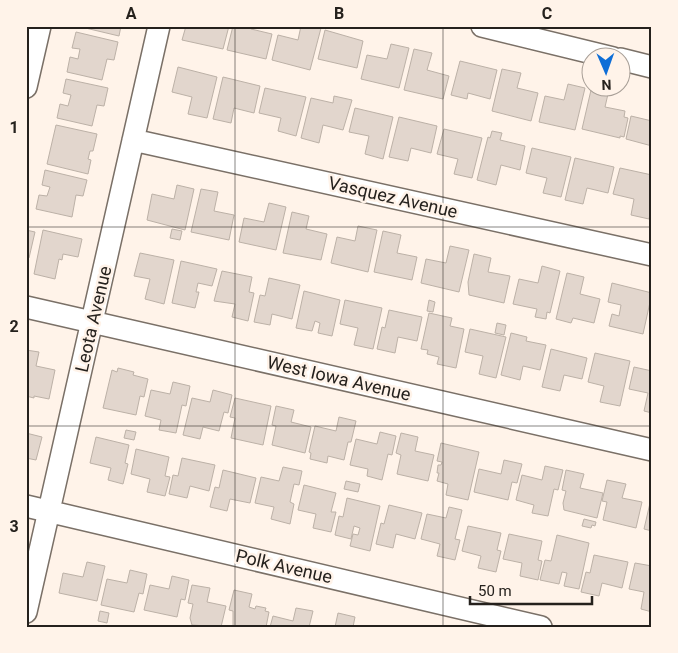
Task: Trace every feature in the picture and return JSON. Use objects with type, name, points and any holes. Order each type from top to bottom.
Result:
[{"type":"street","points":[[26,86],[40,26]]},
{"type":"street","name":"Leota Avenue","points":[[26,612],[159,26]]},
{"type":"street","points":[[482,26],[580,50]]},
{"type":"street","points":[[630,62],[652,67]]},
{"type":"street","name":"Vasquez Avenue","points":[[133,140],[652,255]]},
{"type":"street","name":"West Iowa Avenue","points":[[26,307],[652,450]]},
{"type":"street","name":"Polk Avenue","points":[[26,506],[541,627]]},
{"type":"building","points":[[77,26],[121,26],[119,36]]},
{"type":"building","points":[[186,26],[229,26],[223,49],[182,40]]},
{"type":"building","points":[[233,26],[252,26],[251,29],[272,34],[266,59],[227,50]]},
{"type":"building","points":[[301,26],[321,28],[310,70],[272,60],[278,35],[298,40]]},
{"type":"building","points":[[325,30],[363,41],[357,68],[318,59]]},
{"type":"building","points":[[76,32],[118,42],[114,60],[107,59],[102,80],[67,72],[70,57],[78,59],[80,49],[72,48]]},
{"type":"building","points":[[391,44],[409,48],[399,88],[361,79],[367,55],[387,59]]},
{"type":"building","points":[[414,49],[432,53],[427,70],[449,76],[443,99],[404,90]]},
{"type":"building","points":[[460,61],[497,70],[490,99],[468,93],[467,99],[451,95]]},
{"type":"building","points":[[178,67],[217,77],[207,118],[188,114],[192,97],[172,92]]},
{"type":"building","points":[[502,69],[521,73],[517,88],[538,93],[531,121],[492,111]]},
{"type":"building","points":[[223,77],[260,86],[254,113],[234,108],[231,123],[213,119]]},
{"type":"building","points":[[66,79],[108,88],[104,106],[97,105],[92,126],[57,118],[60,104],[68,106],[71,95],[63,93]]},
{"type":"building","points":[[568,84],[580,87],[580,98],[583,98],[575,130],[539,122],[545,96],[564,100]]},
{"type":"building","points":[[265,88],[306,97],[296,136],[278,131],[281,118],[259,113]]},
{"type":"building","points":[[334,96],[352,100],[343,130],[323,125],[319,143],[301,138],[311,98],[333,103]]},
{"type":"building","points":[[589,98],[607,98],[605,107],[625,111],[624,117],[628,118],[624,137],[620,136],[620,138],[582,129]]},
{"type":"building","points":[[355,108],[393,117],[383,159],[365,154],[369,136],[349,132]]},
{"type":"building","points":[[631,116],[652,121],[652,146],[626,139]]},
{"type":"building","points":[[399,117],[437,126],[431,153],[411,148],[408,161],[389,157]]},
{"type":"building","points":[[56,125],[97,134],[93,151],[90,151],[88,159],[91,160],[88,174],[47,164]]},
{"type":"building","points":[[444,129],[482,138],[472,178],[454,174],[458,159],[437,154]]},
{"type":"building","points":[[492,131],[502,133],[500,140],[525,146],[520,170],[501,165],[496,185],[477,180],[488,137],[490,138]]},
{"type":"building","points":[[532,148],[571,157],[561,197],[543,193],[547,178],[526,173]]},
{"type":"building","points":[[575,158],[614,167],[608,193],[587,188],[583,204],[565,200]]},
{"type":"building","points":[[620,168],[652,175],[652,205],[649,219],[631,215],[634,199],[613,194]]},
{"type":"building","points":[[45,170],[87,180],[83,196],[76,195],[72,217],[36,209],[39,195],[47,196],[50,187],[42,185]]},
{"type":"building","points":[[177,185],[194,189],[185,230],[147,220],[152,194],[174,199]]},
{"type":"building","points":[[201,189],[218,192],[214,211],[234,215],[229,240],[191,232]]},
{"type":"building","points":[[269,203],[286,207],[276,250],[239,242],[244,218],[264,222]]},
{"type":"building","points":[[292,212],[309,216],[306,229],[327,234],[321,260],[283,253]]},
{"type":"building","points":[[358,226],[377,230],[368,272],[331,263],[337,237],[355,241]]},
{"type":"building","points":[[172,229],[182,231],[180,240],[170,238]]},
{"type":"building","points":[[26,230],[35,232],[29,258],[26,257]]},
{"type":"building","points":[[43,230],[82,239],[78,257],[63,254],[62,260],[59,259],[55,279],[34,274]]},
{"type":"building","points":[[383,231],[401,235],[397,253],[417,257],[412,280],[374,272]]},
{"type":"building","points":[[450,246],[469,250],[459,292],[421,283],[426,259],[446,263]]},
{"type":"building","points":[[140,253],[174,260],[164,304],[145,299],[150,279],[134,276]]},
{"type":"building","points":[[474,254],[491,258],[488,272],[510,276],[504,303],[469,295],[468,282]]},
{"type":"building","points":[[181,261],[217,269],[212,286],[198,283],[196,292],[199,292],[195,308],[172,303]]},
{"type":"building","points":[[542,266],[560,271],[550,313],[547,312],[546,319],[535,317],[537,309],[513,304],[519,279],[538,283]]},
{"type":"building","points":[[222,271],[252,277],[249,292],[254,293],[248,321],[232,317],[235,304],[214,301]]},
{"type":"building","points":[[567,273],[584,277],[580,294],[600,299],[594,323],[573,318],[571,323],[556,319]]},
{"type":"building","points":[[269,278],[300,285],[292,319],[272,314],[270,325],[254,322],[260,295],[265,296]]},
{"type":"building","points":[[612,283],[652,293],[643,334],[609,326],[612,314],[619,316],[621,305],[608,302]]},
{"type":"building","points":[[304,291],[340,300],[332,336],[318,333],[320,323],[315,321],[312,331],[296,328]]},
{"type":"building","points":[[345,300],[382,308],[373,349],[354,345],[358,328],[340,324]]},
{"type":"building","points":[[429,300],[435,302],[433,312],[427,311]]},
{"type":"building","points":[[389,310],[422,317],[417,341],[398,337],[395,353],[377,349],[382,327],[385,328]]},
{"type":"building","points":[[429,313],[452,318],[450,326],[464,329],[456,368],[437,364],[439,357],[427,354],[428,350],[421,349]]},
{"type":"building","points":[[497,323],[506,325],[504,335],[495,333]]},
{"type":"building","points":[[470,329],[506,337],[496,378],[479,374],[483,356],[465,352]]},
{"type":"building","points":[[511,333],[527,337],[526,341],[546,345],[540,370],[523,366],[520,380],[501,375]]},
{"type":"building","points":[[551,349],[587,358],[582,379],[564,375],[560,391],[542,387]]},
{"type":"building","points":[[26,350],[39,352],[36,366],[55,370],[49,399],[26,396]]},
{"type":"building","points":[[595,353],[630,361],[620,406],[600,402],[604,386],[588,382]]},
{"type":"building","points":[[634,367],[652,371],[652,413],[644,411],[648,393],[629,389]]},
{"type":"building","points":[[118,368],[134,372],[133,375],[148,379],[144,397],[140,396],[136,415],[103,408],[112,370],[117,372]]},
{"type":"building","points":[[173,382],[190,386],[186,406],[182,405],[176,433],[159,430],[161,420],[145,416],[151,390],[170,394]]},
{"type":"building","points":[[213,390],[232,395],[228,413],[224,412],[219,431],[203,427],[200,439],[183,435],[192,398],[210,402]]},
{"type":"building","points":[[235,398],[271,406],[263,445],[231,438],[235,418],[230,417]]},
{"type":"building","points":[[276,406],[294,410],[291,422],[311,427],[305,453],[272,445],[276,426],[272,425]]},
{"type":"building","points":[[339,417],[356,421],[344,460],[328,456],[327,463],[310,459],[311,453],[309,452],[315,426],[336,431]]},
{"type":"building","points":[[126,430],[136,432],[134,440],[124,438]]},
{"type":"building","points":[[380,432],[396,436],[392,455],[388,454],[382,480],[367,476],[368,469],[350,465],[356,439],[377,444]]},
{"type":"building","points":[[26,433],[42,437],[36,460],[26,458]]},
{"type":"building","points":[[401,433],[418,437],[415,451],[434,455],[428,481],[397,474],[401,455],[396,453]]},
{"type":"building","points":[[96,437],[129,445],[125,463],[128,464],[123,484],[108,480],[111,468],[90,463]]},
{"type":"building","points":[[441,443],[479,452],[468,500],[446,495],[448,484],[437,481],[438,465],[441,465],[442,462],[437,461]]},
{"type":"building","points":[[136,449],[169,457],[165,476],[170,477],[165,496],[147,492],[150,479],[131,474]]},
{"type":"building","points":[[182,458],[215,465],[209,491],[190,486],[187,498],[169,494],[173,475],[178,476]]},
{"type":"building","points":[[504,460],[522,464],[517,483],[512,482],[508,500],[474,492],[479,469],[501,474]]},
{"type":"building","points":[[545,466],[563,470],[558,490],[554,489],[548,516],[532,513],[534,505],[516,500],[522,475],[542,480]]},
{"type":"building","points":[[283,467],[302,471],[299,485],[294,484],[290,502],[294,504],[290,524],[271,519],[274,507],[255,503],[261,477],[279,481]]},
{"type":"building","points":[[223,470],[256,478],[250,503],[230,499],[227,511],[210,507],[215,487],[219,488]]},
{"type":"building","points":[[566,470],[584,474],[580,488],[603,493],[597,518],[564,510],[563,503],[566,491],[562,490]]},
{"type":"building","points":[[607,480],[626,484],[622,498],[642,502],[636,528],[603,520],[607,502],[602,501]]},
{"type":"building","points":[[346,481],[360,484],[358,492],[344,489]]},
{"type":"building","points":[[304,485],[336,493],[331,512],[336,512],[331,532],[313,528],[316,514],[298,510]]},
{"type":"building","points":[[347,498],[380,506],[370,551],[350,546],[353,534],[358,535],[360,528],[354,526],[351,539],[335,535],[339,516],[343,517]]},
{"type":"building","points":[[650,503],[652,503],[652,531],[644,529]]},
{"type":"building","points":[[389,505],[422,513],[415,539],[396,534],[393,548],[376,544],[381,523],[384,524]]},
{"type":"building","points":[[449,507],[462,510],[455,539],[460,540],[455,560],[437,556],[440,544],[421,539],[427,514],[446,518]]},
{"type":"building","points":[[584,519],[596,522],[595,526],[592,525],[591,528],[582,526]]},
{"type":"building","points":[[468,526],[501,533],[497,550],[501,551],[496,572],[478,568],[481,556],[462,551]]},
{"type":"building","points":[[509,534],[542,541],[538,560],[542,561],[538,580],[520,576],[522,563],[503,559]]},
{"type":"building","points":[[557,535],[589,543],[579,589],[564,586],[567,573],[562,572],[559,584],[540,580],[545,560],[551,561]]},
{"type":"building","points":[[594,555],[628,562],[622,588],[602,583],[599,596],[581,592],[586,572],[590,573]]},
{"type":"building","points":[[87,562],[105,566],[97,601],[59,593],[63,573],[83,577]]},
{"type":"building","points":[[635,563],[652,566],[652,612],[641,609],[644,592],[629,589]]},
{"type":"building","points":[[130,570],[147,574],[143,594],[139,593],[134,612],[101,605],[107,579],[127,583]]},
{"type":"building","points":[[172,576],[189,580],[185,600],[181,599],[177,617],[144,610],[150,585],[169,589]]},
{"type":"building","points":[[192,585],[210,588],[207,602],[226,606],[221,627],[192,625],[190,618],[193,604],[188,603]]},
{"type":"building","points":[[234,590],[252,594],[249,607],[255,609],[256,606],[266,608],[265,611],[269,612],[266,627],[233,627],[233,611],[229,610]]},
{"type":"building","points":[[296,608],[313,611],[309,627],[270,627],[273,616],[293,621]]},
{"type":"building","points":[[100,611],[109,613],[107,623],[98,621]]},
{"type":"building","points":[[338,613],[355,617],[353,627],[335,627]]}]
